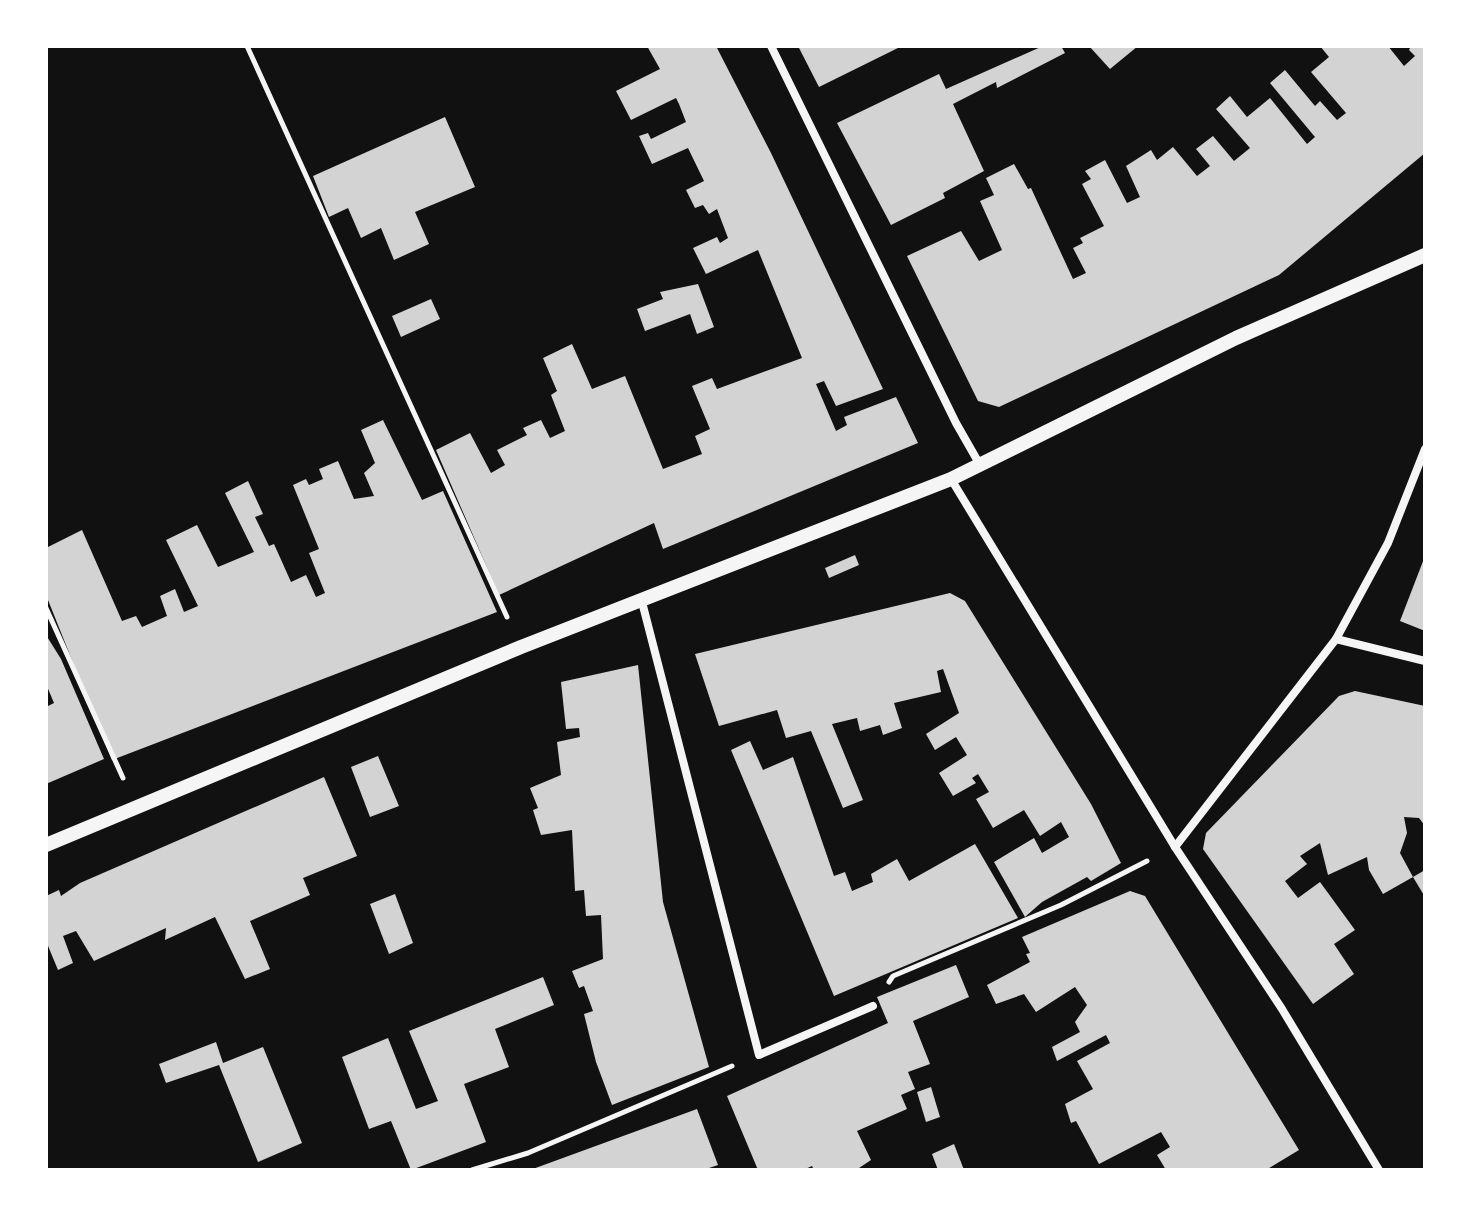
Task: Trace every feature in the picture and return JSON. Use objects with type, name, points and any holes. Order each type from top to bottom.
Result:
[{"type":"street","points":[[771,46],[956,423],[980,465]]},
{"type":"street","points":[[46,845],[521,647],[951,479],[1236,338],[1425,255]]},
{"type":"street","points":[[1175,847],[1336,639],[1388,543],[1425,449]]},
{"type":"street","points":[[951,479],[1175,847],[1282,1009],[1375,1169]]},
{"type":"street","points":[[642,602],[759,1055],[873,1006]]},
{"type":"street","points":[[1336,639],[1425,661]]},
{"type":"path","points":[[247,46],[521,647]]},
{"type":"path","points":[[46,608],[137,809]]},
{"type":"path","points":[[873,1006],[893,976],[1061,905],[1175,847]]},
{"type":"path","points":[[472,1170],[528,1153],[759,1055]]},
{"type":"building","points":[[647,46],[716,46],[771,153],[883,389],[836,406],[824,381],[816,384],[836,431],[847,425],[844,417],[896,397],[918,443],[663,549],[654,523],[499,595],[436,450],[470,433],[491,473],[505,465],[497,450],[527,435],[523,428],[541,420],[550,438],[565,431],[551,395],[557,391],[543,358],[572,344],[592,389],[625,376],[663,469],[702,454],[695,436],[710,429],[692,386],[712,378],[717,389],[802,358],[758,250],[706,274],[693,248],[717,237],[720,243],[728,238],[717,209],[709,214],[703,205],[695,208],[686,190],[704,181],[688,148],[652,164],[639,136],[648,133],[651,139],[686,122],[679,104],[676,98],[631,120],[616,91],[660,69]]},
{"type":"building","points":[[798,46],[902,46],[819,87]]},
{"type":"building","points":[[1043,46],[1061,46],[1065,53],[997,88],[996,82],[953,104],[984,171],[943,193],[945,198],[891,225],[837,123],[939,74],[946,89]]},
{"type":"building","points":[[1089,46],[1138,46],[1110,69]]},
{"type":"building","points":[[1320,46],[1388,46],[1404,66],[1415,56],[1409,50],[1411,46],[1425,46],[1425,153],[1279,275],[999,407],[978,401],[907,256],[961,231],[979,261],[1002,250],[980,201],[994,195],[986,178],[1014,164],[1028,189],[1031,188],[1073,279],[1086,273],[1073,248],[1083,243],[1080,238],[1104,226],[1082,184],[1091,179],[1085,171],[1105,160],[1127,203],[1140,197],[1126,166],[1151,150],[1157,160],[1173,147],[1197,176],[1210,166],[1196,149],[1213,136],[1234,161],[1250,148],[1216,109],[1230,96],[1247,117],[1270,98],[1307,144],[1315,137],[1270,83],[1285,70],[1315,106],[1320,101],[1337,120],[1346,113],[1311,72],[1329,57]]},
{"type":"building","points":[[445,117],[475,187],[415,212],[429,244],[394,260],[381,228],[361,238],[348,208],[329,217],[313,176]]},
{"type":"building","points":[[698,284],[714,327],[697,334],[690,314],[645,331],[637,309],[663,299],[660,292]]},
{"type":"building","points":[[431,299],[440,319],[401,337],[392,316]]},
{"type":"building","points":[[383,420],[422,500],[443,491],[497,612],[112,760],[46,595],[46,548],[82,530],[122,621],[136,616],[142,627],[167,616],[160,596],[175,589],[184,612],[198,606],[166,540],[197,525],[218,567],[254,552],[225,493],[248,481],[263,514],[255,517],[269,546],[274,544],[291,582],[306,575],[316,597],[325,593],[309,553],[319,549],[293,485],[306,479],[309,485],[323,479],[319,469],[338,461],[354,499],[374,496],[364,473],[375,463],[361,430]]},
{"type":"building","points":[[855,555],[859,565],[829,578],[825,568]]},
{"type":"building","points":[[1425,556],[1425,631],[1400,621]]},
{"type":"building","points":[[950,593],[965,601],[1091,804],[1121,863],[1091,881],[1087,877],[1042,902],[1025,917],[994,862],[1034,838],[1042,853],[1069,837],[1061,822],[1040,836],[1024,810],[993,828],[976,799],[989,792],[978,774],[972,778],[976,783],[953,796],[939,773],[967,755],[956,737],[935,750],[926,734],[959,713],[943,669],[937,671],[941,692],[894,703],[902,728],[883,735],[880,725],[860,731],[857,718],[832,724],[863,800],[843,808],[811,731],[786,738],[777,710],[719,726],[695,654]]},
{"type":"building","points":[[46,635],[61,659],[104,759],[46,784],[46,707],[54,703],[46,684]]},
{"type":"building","points":[[638,665],[663,902],[709,1067],[612,1105],[596,1062],[584,1014],[593,1011],[584,986],[579,988],[572,971],[603,959],[601,915],[586,916],[584,890],[575,891],[572,830],[541,835],[533,810],[538,808],[530,788],[561,775],[557,742],[580,737],[579,728],[566,729],[561,682]]},
{"type":"building","points":[[1355,691],[1425,706],[1425,826],[1419,818],[1404,817],[1407,833],[1400,853],[1413,877],[1383,894],[1369,870],[1367,857],[1328,875],[1320,843],[1300,856],[1307,864],[1285,881],[1298,898],[1320,882],[1355,930],[1334,944],[1354,974],[1313,1004],[1203,849],[1206,833],[1339,696]]},
{"type":"building","points":[[750,741],[763,770],[793,757],[834,876],[845,872],[852,891],[873,882],[871,874],[897,859],[909,881],[975,844],[1018,918],[834,996],[731,750]]},
{"type":"building","points":[[378,756],[399,806],[370,817],[351,767]]},
{"type":"building","points":[[324,777],[357,856],[303,878],[310,895],[250,921],[270,969],[245,979],[215,917],[165,940],[166,928],[94,961],[76,931],[63,936],[73,963],[58,970],[46,941],[46,896],[59,890],[61,896],[80,883]]},
{"type":"building","points":[[1425,870],[1425,897],[1413,877]]},
{"type":"building","points":[[1130,891],[1145,896],[1299,1150],[1266,1170],[1166,1170],[1157,1155],[1170,1147],[1161,1132],[1099,1164],[1076,1121],[1071,1123],[1065,1104],[1093,1089],[1077,1061],[1110,1043],[1106,1035],[1057,1061],[1052,1047],[1080,1032],[1075,1022],[1087,1005],[1075,987],[1036,1012],[1024,994],[996,1004],[987,985],[1030,962],[1026,954],[1030,953],[1022,937]]},
{"type":"building","points":[[395,894],[413,943],[389,954],[370,904]]},
{"type":"building","points":[[956,965],[969,997],[913,1021],[930,1064],[908,1072],[915,1089],[901,1095],[907,1109],[857,1131],[871,1160],[856,1170],[814,1170],[812,1166],[803,1170],[758,1170],[727,1096],[888,1023],[877,997]]},
{"type":"building","points":[[543,977],[554,1005],[495,1029],[509,1067],[464,1084],[486,1142],[411,1170],[391,1121],[369,1129],[342,1057],[388,1038],[416,1109],[438,1101],[409,1031]]},
{"type":"building","points":[[216,1042],[223,1063],[263,1047],[302,1143],[258,1162],[219,1065],[166,1083],[159,1064]]},
{"type":"building","points":[[931,1087],[940,1117],[926,1122],[917,1092]]},
{"type":"building","points":[[697,1109],[718,1165],[703,1170],[530,1170]]},
{"type":"building","points":[[954,1144],[964,1170],[938,1170],[932,1154]]}]
